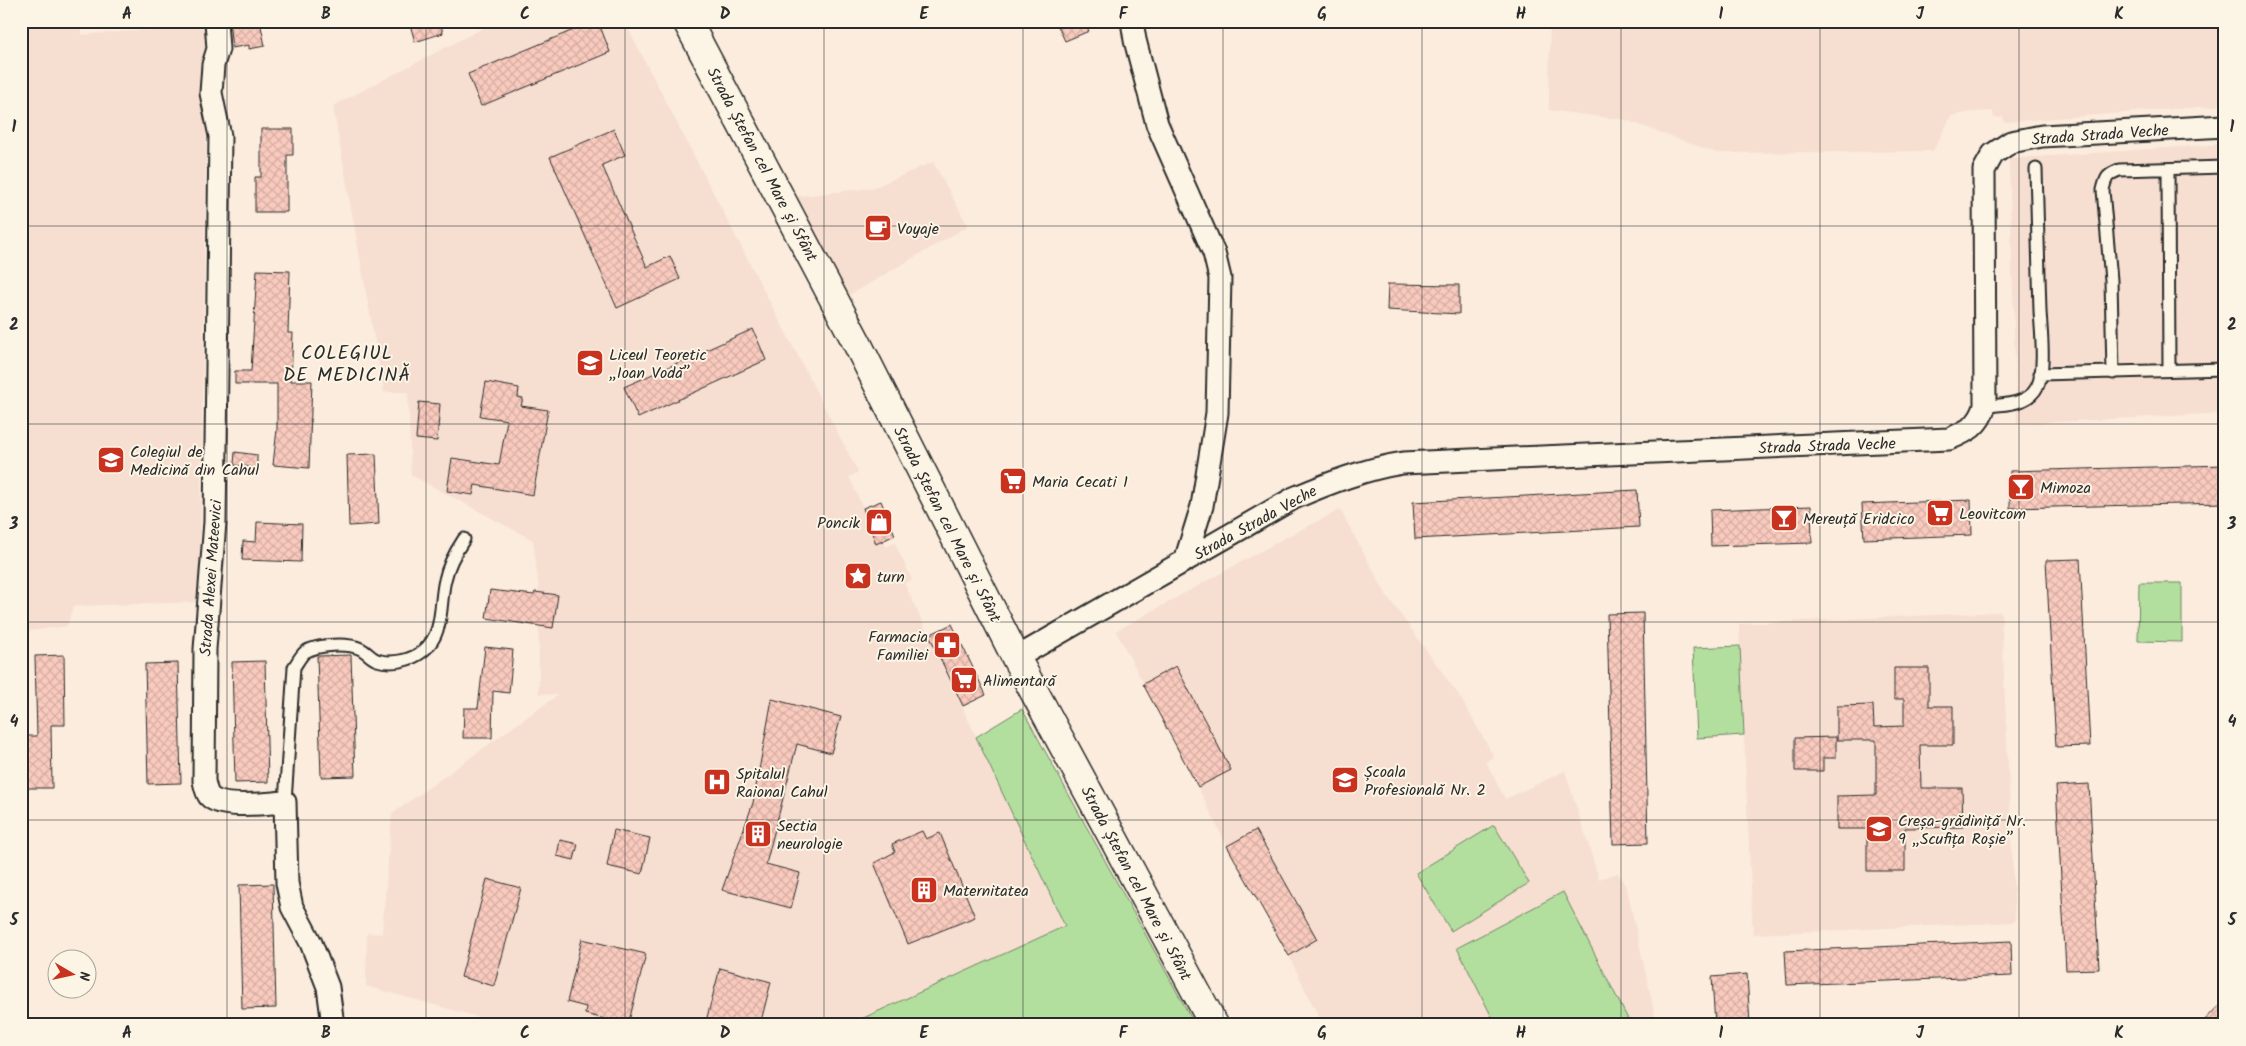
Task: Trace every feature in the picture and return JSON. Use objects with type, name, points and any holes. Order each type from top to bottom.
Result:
[{"type":"main road","name":"Strada Ștefan cel Mare și Sfânt","points":[[687,21],[857,343],[1016,658],[1214,1025]]},
{"type":"street","name":"Strada Alexei Mateevici","points":[[216,21],[218,49],[211,79],[211,93],[220,136],[215,522],[205,649],[204,781],[208,795],[219,802],[237,804],[285,802]]},
{"type":"street","name":"Strada Strada Veche","points":[[1132,21],[1135,40],[1157,124],[1214,253],[1220,278],[1217,413],[1202,506],[1185,560]]},
{"type":"street","name":"Strada Strada Veche","points":[[1016,658],[1294,498],[1334,481],[1379,467],[1413,463],[1949,439],[1967,432],[1981,418],[1985,406],[1984,170],[1993,154],[2011,142],[2042,136],[2225,126]]},
{"type":"street","points":[[285,802],[287,883],[292,907],[311,943],[328,987],[333,1025]]},
{"type":"lane","points":[[2113,373],[2110,280],[2103,190],[2106,178],[2110,173],[2119,170],[2225,167]]},
{"type":"lane","points":[[1985,406],[2011,405],[2025,398],[2037,388],[2040,374],[2041,342],[2036,169]]},
{"type":"lane","points":[[2168,169],[2169,370]]},
{"type":"lane","points":[[2040,374],[2225,369]]},
{"type":"lane","points":[[285,802],[294,667],[305,652],[329,646],[343,645],[361,649],[377,660],[405,661],[424,651],[434,639],[437,631],[444,580],[454,554],[464,538]]},
{"type":"shaded area","points":[[21,21],[79,21],[82,35],[208,25],[199,602],[73,606],[67,626],[21,632]]},
{"type":"shaded area","points":[[497,21],[624,21],[858,472],[849,477],[871,525],[874,524],[886,547],[895,543],[912,580],[904,583],[1065,926],[860,1020],[857,1025],[507,1025],[366,986],[367,933],[382,934],[392,814],[558,695],[539,694],[539,588],[533,540],[411,475],[408,392],[384,392],[333,106]]},
{"type":"shaded area","points":[[1550,21],[2225,21],[2225,105],[2004,122],[2003,117],[1994,118],[1993,111],[1970,112],[1951,116],[1933,151],[1717,153],[1626,120],[1549,110]]},
{"type":"shaded area","points":[[2225,144],[2225,413],[2017,424],[2009,159]]},
{"type":"shaded area","points":[[933,162],[968,226],[844,298],[792,197],[873,188]]},
{"type":"shaded area","name":"Școala Profesională Nr. 2","points":[[1340,510],[1387,596],[1460,697],[1494,757],[1486,762],[1505,799],[1565,771],[1599,879],[1618,873],[1627,889],[1657,1025],[1323,1025],[1289,956],[1227,846],[1116,631],[1281,540]]},
{"type":"shaded area","name":"Creșa-grădiniță Nr. 9 „Scufița Roșie”","points":[[2001,612],[2015,922],[1753,934],[1739,624]]},
{"type":"green space","points":[[2139,583],[2182,583],[2182,642],[2138,641]]},
{"type":"green space","points":[[1740,646],[1744,735],[1697,738],[1693,648]]},
{"type":"green space","points":[[1022,709],[1195,1025],[857,1025],[859,1020],[1065,926],[976,737]]},
{"type":"green space","points":[[1494,825],[1529,883],[1451,931],[1416,873]]},
{"type":"green space","points":[[1563,892],[1631,1025],[1496,1025],[1457,948]]},
{"type":"building","points":[[229,21],[260,21],[265,46],[249,49],[249,45],[232,48]]},
{"type":"building","points":[[409,21],[440,21],[443,33],[415,42]]},
{"type":"building","points":[[598,21],[610,52],[481,106],[468,74]]},
{"type":"building","points":[[1069,21],[1084,21],[1089,31],[1065,41],[1058,26]]},
{"type":"building","points":[[261,129],[293,129],[293,155],[287,155],[287,212],[255,212],[255,177],[261,177]]},
{"type":"building","points":[[614,129],[625,155],[602,165],[647,267],[670,256],[680,279],[617,308],[550,157]]},
{"type":"building","points":[[257,270],[290,271],[288,333],[293,333],[291,381],[312,381],[309,468],[273,465],[277,429],[277,384],[235,384],[235,371],[251,371]]},
{"type":"building","points":[[1388,284],[1459,285],[1459,314],[1387,310]]},
{"type":"building","points":[[753,329],[766,360],[638,418],[624,387]]},
{"type":"building","points":[[486,382],[519,388],[518,397],[523,398],[521,406],[548,410],[533,495],[475,485],[473,495],[447,491],[452,458],[499,465],[507,420],[480,416]]},
{"type":"building","points":[[419,402],[440,404],[437,441],[416,439]]},
{"type":"building","points":[[235,452],[257,455],[257,468],[234,465]]},
{"type":"building","points":[[376,454],[379,524],[349,526],[347,455]]},
{"type":"building","points":[[2225,465],[2225,503],[2010,508],[2010,471]]},
{"type":"building","points":[[1637,490],[1639,527],[1415,539],[1413,502]]},
{"type":"building","points":[[1971,500],[1972,535],[1864,539],[1862,504]]},
{"type":"building","name":"Poncik","points":[[881,501],[895,535],[876,544],[863,508]]},
{"type":"building","points":[[1811,506],[1812,543],[1711,546],[1710,510]]},
{"type":"building","points":[[257,522],[302,524],[301,562],[242,560],[243,541],[256,542]]},
{"type":"building","points":[[2080,559],[2090,746],[2056,747],[2046,560]]},
{"type":"building","points":[[490,590],[534,595],[535,592],[558,595],[553,628],[486,618]]},
{"type":"building","points":[[1643,613],[1648,843],[1613,844],[1607,614]]},
{"type":"building","points":[[952,624],[986,695],[963,706],[929,635]]},
{"type":"building","points":[[485,647],[513,650],[509,693],[493,691],[492,738],[463,738],[464,708],[478,708]]},
{"type":"building","points":[[64,655],[65,725],[51,725],[52,788],[23,788],[23,736],[37,736],[35,656]]},
{"type":"building","points":[[351,655],[355,776],[321,777],[317,656]]},
{"type":"building","points":[[265,661],[268,782],[235,783],[232,662]]},
{"type":"building","points":[[178,663],[181,783],[148,784],[145,664]]},
{"type":"building","points":[[1176,666],[1231,770],[1198,787],[1143,684]]},
{"type":"building","points":[[1894,668],[1929,668],[1929,706],[1953,706],[1953,745],[1920,745],[1921,788],[1962,788],[1963,827],[1905,828],[1905,871],[1867,871],[1867,829],[1837,829],[1837,796],[1876,795],[1876,740],[1837,740],[1837,706],[1873,705],[1874,727],[1904,726],[1904,699],[1894,699]]},
{"type":"building","name":"Sectia neurologie","points":[[772,699],[841,717],[831,753],[797,744],[766,864],[800,873],[791,908],[722,890],[753,803]]},
{"type":"building","points":[[1836,737],[1836,758],[1823,758],[1823,771],[1795,771],[1795,738]]},
{"type":"building","points":[[2089,784],[2099,969],[2066,970],[2056,786]]},
{"type":"building","points":[[614,830],[650,838],[642,874],[607,866]]},
{"type":"building","points":[[1256,830],[1317,939],[1289,956],[1227,846]]},
{"type":"building","name":"Maternitatea","points":[[922,831],[926,839],[940,833],[975,917],[908,944],[874,863],[895,852],[892,844]]},
{"type":"building","points":[[560,840],[578,844],[574,860],[557,856]]},
{"type":"building","points":[[487,879],[521,888],[494,986],[461,977]]},
{"type":"building","points":[[273,884],[276,1008],[242,1009],[239,885]]},
{"type":"building","points":[[582,939],[646,954],[628,1025],[585,1014],[586,1007],[567,1002]]},
{"type":"building","points":[[2011,941],[2012,976],[1787,985],[1785,951]]},
{"type":"building","points":[[720,968],[771,982],[760,1025],[705,1025]]},
{"type":"building","points":[[1747,974],[1750,1025],[1715,1025],[1712,977]]},
{"type":"building","points":[[2225,999],[2225,1025],[2200,1025]]},
{"type":"place","name":"Voyaje","points":[[878,228]]},
{"type":"place","name":"Liceul Teoretic „Ioan Vodă”","points":[[590,363]]},
{"type":"place","name":"Colegiul de Medicină din Cahul","points":[[111,460]]},
{"type":"place","name":"Maria Cecati 1","points":[[1013,481]]},
{"type":"place","name":"Mimoza","points":[[2021,487]]},
{"type":"place","name":"Leovitcom","points":[[1940,513]]},
{"type":"place","name":"Mereuță Eridcico","points":[[1784,518]]},
{"type":"place","name":"Poncik","points":[[879,522]]},
{"type":"place","name":"turn","points":[[858,576]]},
{"type":"place","name":"Farmacia Familiei","points":[[947,645]]},
{"type":"place","name":"Alimentară","points":[[964,680]]},
{"type":"place","name":"Școala Profesională Nr. 2","points":[[1345,780]]},
{"type":"place","name":"Spitalul Raional Cahul","points":[[717,782]]},
{"type":"place","name":"Creșa-grădiniță Nr. 9 „Scufița Roșie”","points":[[1879,829]]},
{"type":"place","name":"Sectia neurologie","points":[[758,834]]},
{"type":"place","name":"Maternitatea","points":[[924,890]]},
{"type":"district","name":"COLEGIUL DE MEDICINĂ","points":[[347,363]]}]
